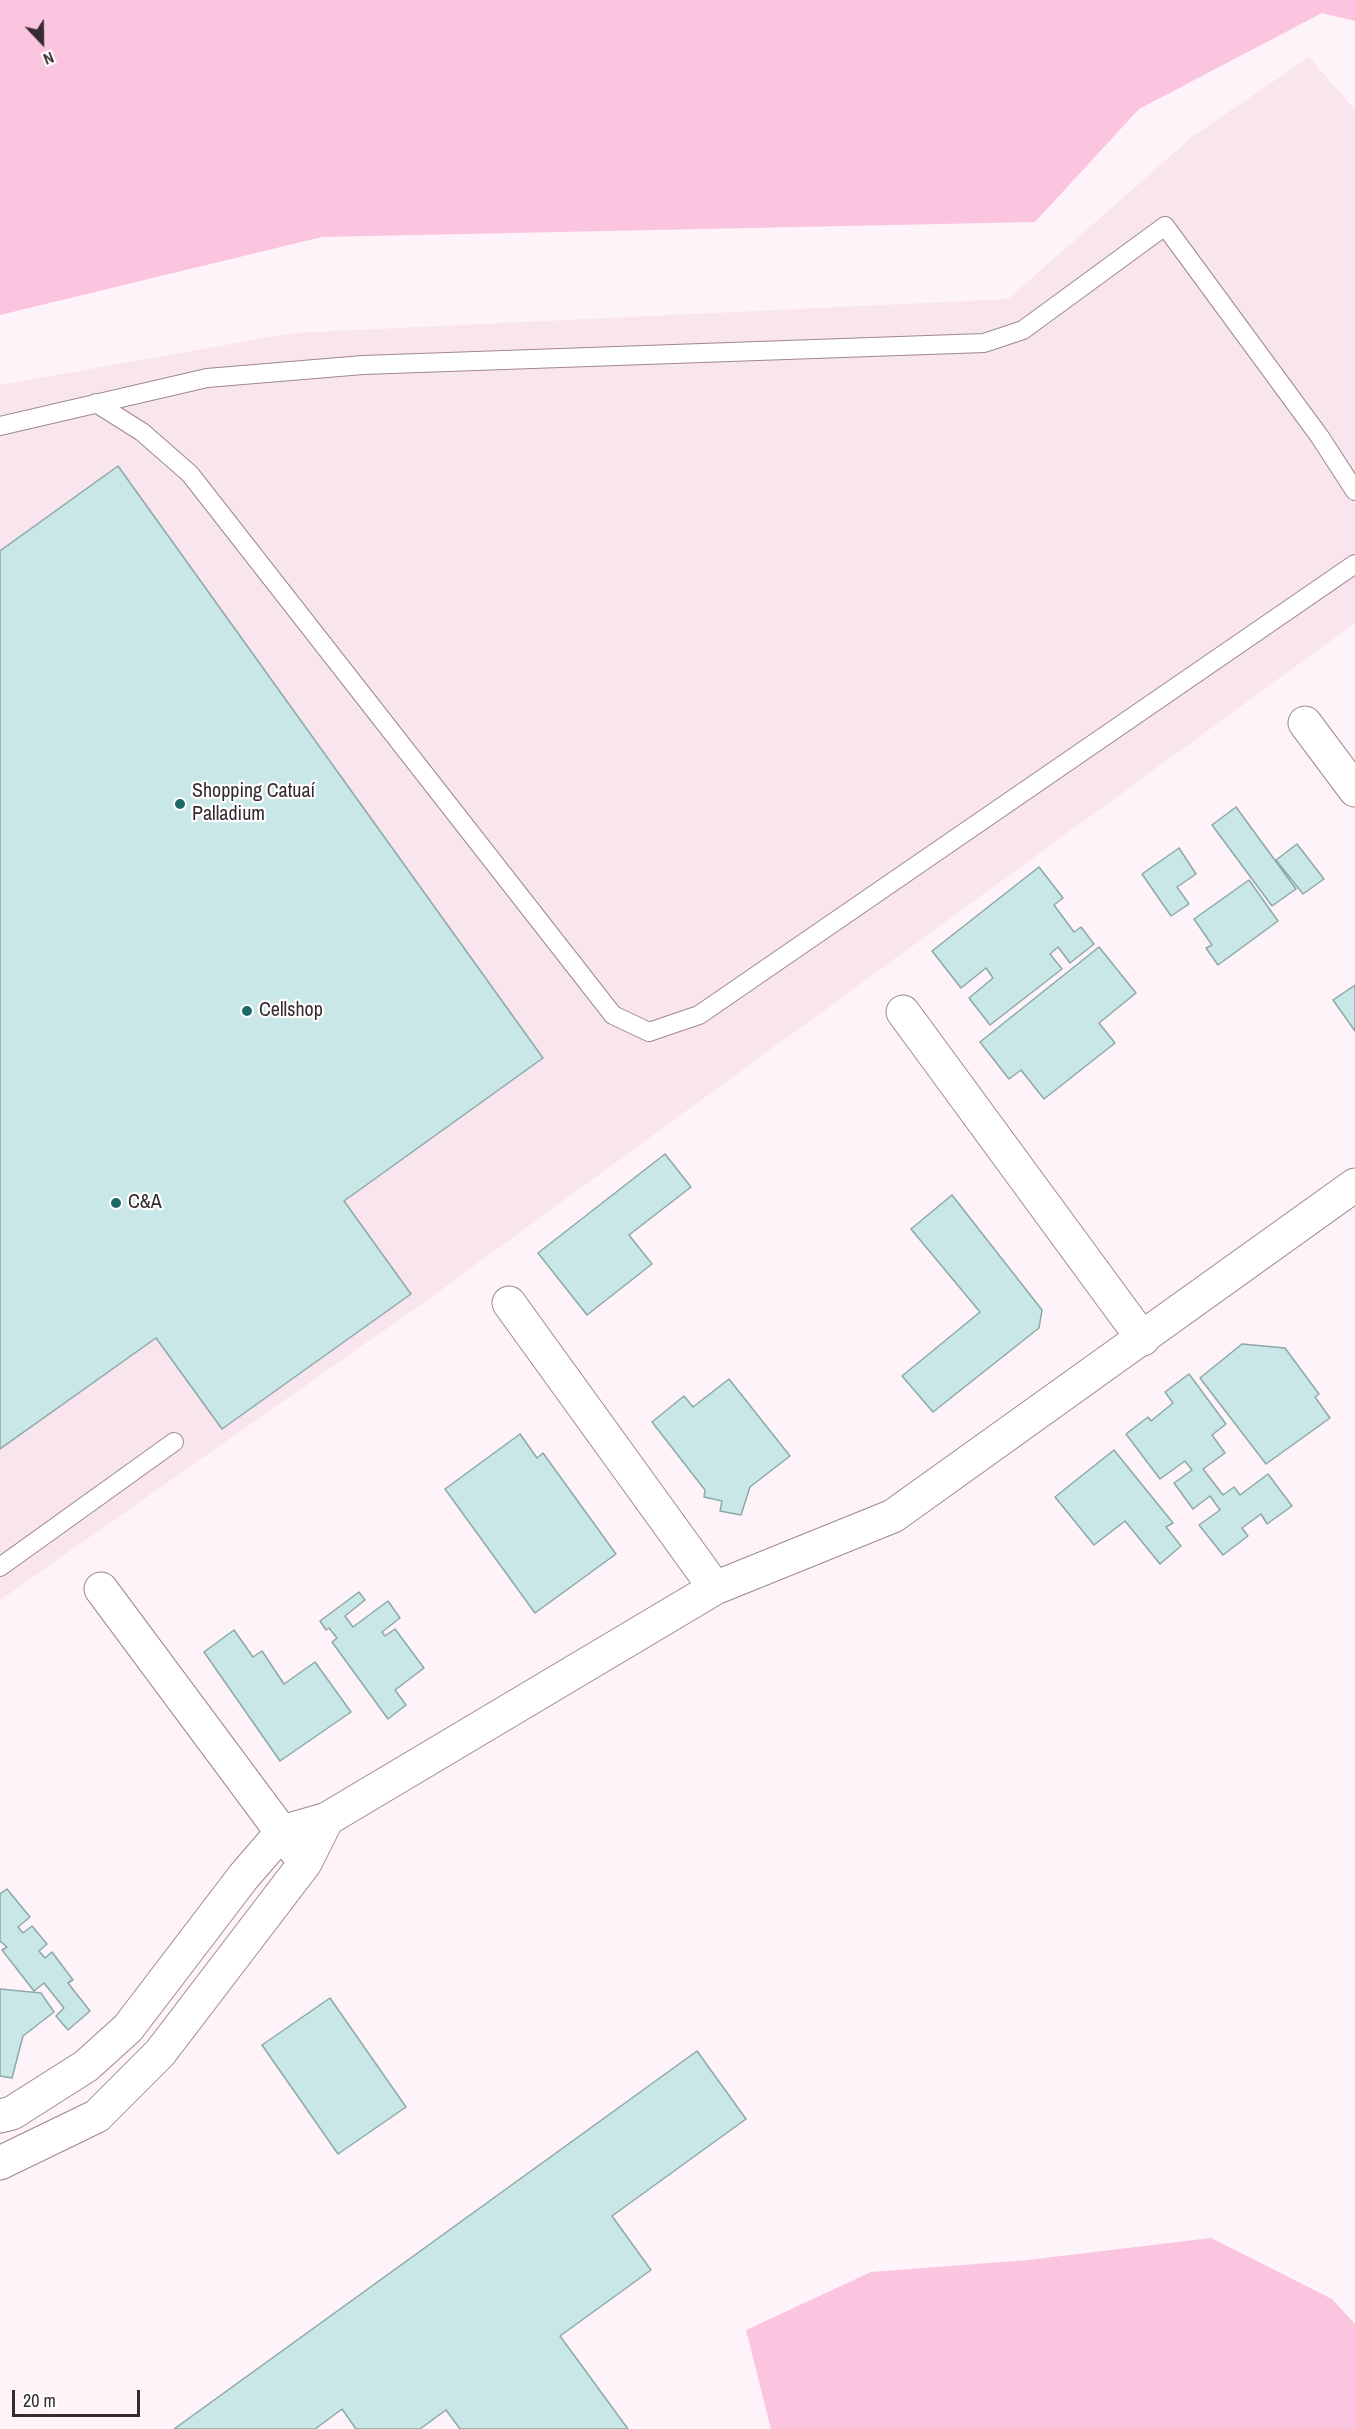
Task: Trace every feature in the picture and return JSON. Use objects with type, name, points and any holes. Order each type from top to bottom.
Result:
[{"type":"street","points":[[1305,723],[1355,790]]},
{"type":"street","points":[[903,1012],[1143,1339]]},
{"type":"street","points":[[0,2116],[12,2113],[86,2066],[128,2028],[244,1876],[282,1832],[327,1819],[715,1587],[893,1516],[1355,1185]]},
{"type":"street","points":[[509,1303],[715,1587]]},
{"type":"street","points":[[101,1589],[305,1863]]},
{"type":"street","points":[[0,2163],[97,2116],[160,2053],[305,1863],[327,1819]]},
{"type":"lane","points":[[0,426],[207,378],[363,365],[984,343],[1023,330],[1165,226],[1320,437],[1355,491]]},
{"type":"lane","points":[[96,403],[142,432],[190,474],[613,1015],[650,1032],[699,1015],[1355,564]]},
{"type":"lane","points":[[0,1567],[174,1442]]},
{"type":"shaded area","points":[[0,0],[1355,0],[1355,21],[1322,13],[1139,109],[1035,222],[322,237],[0,315]]},
{"type":"shaded area","points":[[1309,57],[1355,110],[1355,623],[423,1303],[0,1600],[0,385],[293,333],[1008,299],[1192,137]]},
{"type":"shaded area","points":[[1211,2238],[1332,2299],[1355,2324],[1355,2429],[771,2429],[746,2330],[871,2272],[1028,2260]]},
{"type":"building","name":"Shopping Catuaí Palladium","points":[[118,466],[543,1058],[344,1201],[411,1294],[222,1429],[156,1338],[0,1449],[0,551]]},
{"type":"building","points":[[1236,807],[1296,889],[1272,906],[1212,825]]},
{"type":"building","points":[[1297,844],[1324,879],[1303,894],[1276,860]]},
{"type":"building","points":[[1179,848],[1196,874],[1177,887],[1189,904],[1171,916],[1142,874]]},
{"type":"building","points":[[1039,867],[1063,898],[1054,905],[1074,932],[1081,927],[1094,944],[1070,963],[1058,947],[1050,954],[1062,969],[990,1025],[969,998],[993,978],[986,968],[961,988],[932,951]]},
{"type":"building","points":[[1249,880],[1278,921],[1218,965],[1206,948],[1212,945],[1194,919]]},
{"type":"building","points":[[1099,947],[1136,993],[1099,1023],[1115,1043],[1044,1099],[1021,1070],[1009,1079],[980,1042]]},
{"type":"building","points":[[1355,985],[1355,1031],[1333,1000]]},
{"type":"building","points":[[665,1154],[691,1187],[629,1235],[652,1264],[587,1315],[538,1253]]},
{"type":"building","points":[[952,1195],[1042,1310],[1039,1328],[933,1412],[902,1376],[980,1312],[911,1229]]},
{"type":"building","points":[[1242,1344],[1285,1348],[1319,1394],[1315,1397],[1330,1418],[1266,1464],[1200,1378]]},
{"type":"building","points":[[1189,1374],[1226,1424],[1212,1435],[1225,1453],[1203,1469],[1223,1495],[1234,1487],[1240,1495],[1268,1474],[1292,1506],[1267,1524],[1261,1514],[1242,1528],[1248,1536],[1223,1555],[1199,1525],[1220,1510],[1210,1496],[1193,1509],[1174,1483],[1192,1470],[1185,1461],[1160,1479],[1126,1434],[1148,1417],[1151,1421],[1173,1403],[1165,1392]]},
{"type":"building","points":[[729,1379],[790,1456],[750,1487],[741,1515],[720,1511],[722,1501],[704,1497],[705,1490],[652,1422],[684,1396],[693,1407]]},
{"type":"building","points":[[520,1434],[537,1458],[543,1453],[616,1554],[535,1613],[445,1489]]},
{"type":"building","points":[[1114,1450],[1173,1523],[1166,1527],[1181,1546],[1160,1564],[1125,1521],[1094,1545],[1055,1497]]},
{"type":"building","points":[[359,1592],[365,1600],[345,1616],[353,1627],[388,1601],[400,1618],[382,1632],[385,1636],[395,1629],[424,1668],[395,1690],[406,1705],[388,1719],[332,1642],[337,1638],[329,1628],[326,1630],[320,1621]]},
{"type":"building","points":[[234,1630],[253,1657],[262,1651],[284,1684],[315,1662],[351,1712],[280,1761],[204,1652]]},
{"type":"building","points":[[7,1889],[30,1917],[18,1927],[23,1933],[32,1926],[47,1944],[39,1951],[45,1958],[52,1952],[73,1980],[68,1983],[90,2011],[68,2030],[56,2016],[64,2008],[44,1983],[34,1991],[2,1950],[7,1947],[0,1941],[0,1894]]},
{"type":"building","points":[[0,1989],[41,1993],[54,2012],[23,2036],[12,2078],[0,2076]]},
{"type":"building","points":[[330,1998],[406,2107],[338,2154],[262,2045]]},
{"type":"building","points":[[697,2051],[746,2119],[612,2216],[651,2270],[560,2336],[628,2429],[460,2429],[446,2410],[420,2429],[356,2429],[342,2409],[315,2429],[174,2429]]},
{"type":"place","name":"Shopping Catuaí Palladium","points":[[180,804]]},
{"type":"place","name":"Cellshop","points":[[247,1011]]},
{"type":"place","name":"C&A","points":[[116,1203]]}]
